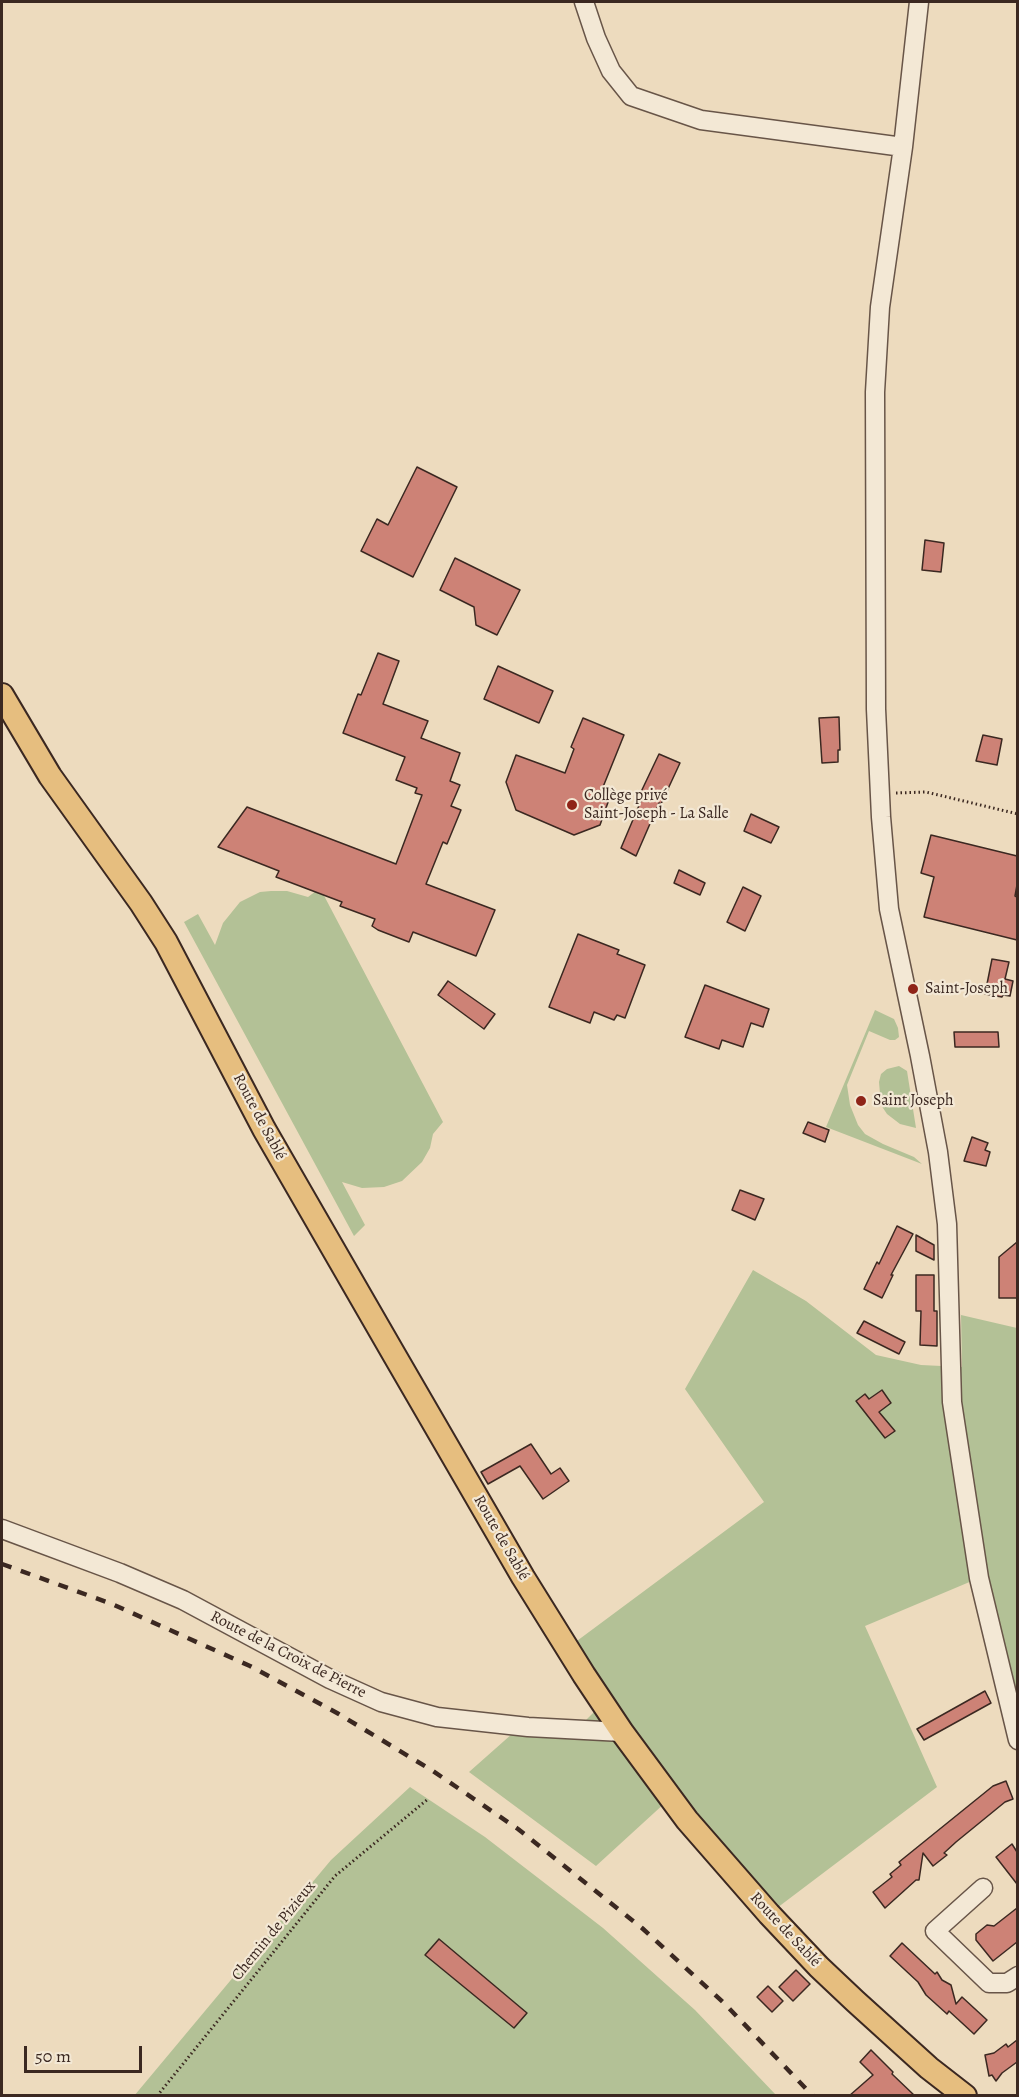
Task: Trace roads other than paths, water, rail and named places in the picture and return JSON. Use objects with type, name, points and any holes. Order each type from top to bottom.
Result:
[{"type":"main road","name":"Route de Sablé","points":[[2,695],[50,776],[141,903],[182,970],[264,1129],[523,1577],[622,1732],[687,1820],[769,1914],[819,1967],[894,2037],[965,2096]]},
{"type":"street","points":[[585,2],[596,38],[611,71],[631,96],[702,120],[903,147]]},
{"type":"street","points":[[919,2],[903,147],[880,307],[875,392],[876,709],[880,798],[889,909],[938,1152],[946,1224],[952,1402],[979,1578],[1017,1740]]},
{"type":"street","name":"Route de la Croix de Pierre","points":[[2,1529],[120,1573],[183,1600],[330,1679],[381,1702],[437,1716],[528,1727],[622,1732]]},
{"type":"street","points":[[983,1888],[935,1930],[989,1983],[1007,1983],[1017,1976]]},
{"type":"railway","points":[[2,1564],[112,1604],[250,1666],[337,1713],[433,1771],[518,1829],[642,1928],[724,2003],[813,2096]]},
{"type":"place","name":"Collège privé Saint-Joseph - La Salle","points":[[572,805]]},
{"type":"place","name":"Saint-Joseph","points":[[913,989]]},
{"type":"place","name":"Saint Joseph","points":[[861,1101]]}]
